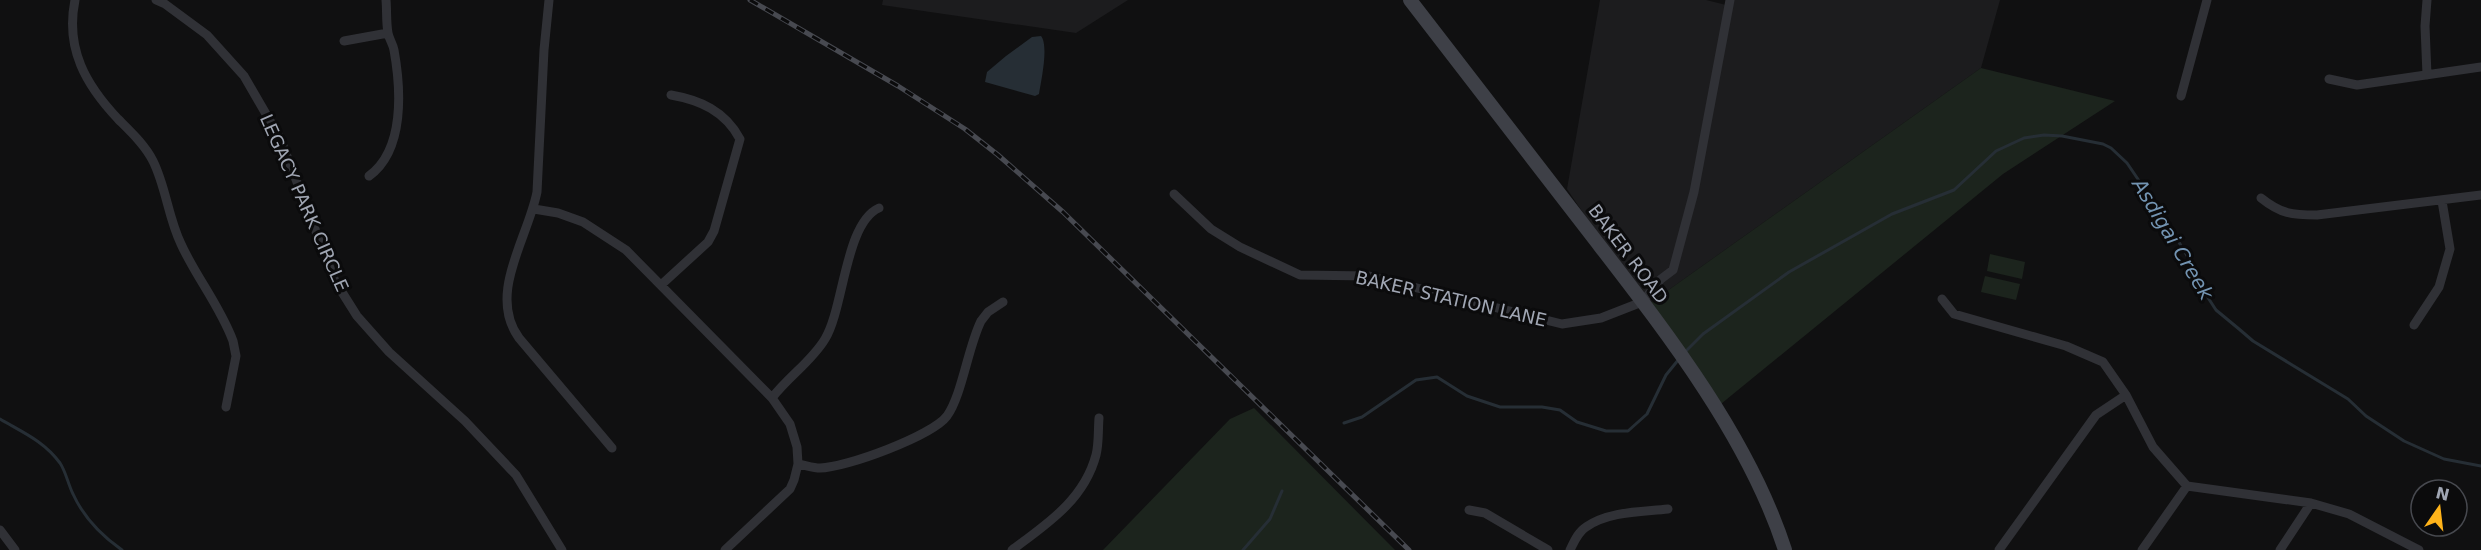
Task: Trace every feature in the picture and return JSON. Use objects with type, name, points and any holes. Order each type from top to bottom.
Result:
[{"type":"main road","name":"BAKER ROAD","points":[[1410,0],[1642,302],[1730,430],[1772,517],[1785,550]]},
{"type":"street","points":[[75,0],[72,32],[77,61],[99,99],[139,140],[152,159],[180,243],[233,341],[236,357],[226,407]]},
{"type":"street","name":"LEGACY PARK CIRCLE","points":[[156,0],[207,35],[244,76],[280,138],[335,281],[357,316],[389,352],[465,421],[516,476],[562,550]]},
{"type":"street","points":[[369,176],[381,167],[391,148],[399,106],[394,47],[388,33],[386,0]]},
{"type":"street","points":[[549,0],[544,50],[541,147],[534,209],[509,282],[506,312],[511,327],[612,448]]},
{"type":"street","points":[[1642,302],[1661,279],[1673,270],[1694,192],[1730,0]]},
{"type":"street","points":[[2181,96],[2208,0]]},
{"type":"street","points":[[2427,0],[2425,26],[2427,75]]},
{"type":"street","points":[[344,41],[388,33]]},
{"type":"street","points":[[2329,79],[2357,85],[2481,67]]},
{"type":"street","points":[[661,285],[708,242],[714,231],[740,139],[736,131],[712,107],[671,95]]},
{"type":"street","name":"BAKER STATION LANE","points":[[1174,194],[1211,229],[1249,252],[1300,275],[1369,276],[1562,324],[1602,318],[1642,302]]},
{"type":"street","points":[[2261,198],[2275,210],[2293,215],[2317,216],[2481,195]]},
{"type":"street","points":[[2414,325],[2439,287],[2450,249],[2442,201]]},
{"type":"street","points":[[772,398],[826,338],[859,229],[872,211],[879,208]]},
{"type":"street","points":[[534,209],[558,213],[583,222],[626,250],[772,398],[790,424],[797,447],[798,464],[790,489],[725,550]]},
{"type":"street","points":[[1942,299],[1954,314],[2066,346],[2103,362],[2126,395],[2153,447],[2187,486],[2311,503],[2349,514],[2419,550]]},
{"type":"street","points":[[798,464],[819,468],[842,464],[905,442],[938,425],[951,407],[981,321],[988,312],[1003,302]]},
{"type":"street","points":[[1999,550],[2096,415],[2126,395]]},
{"type":"street","points":[[1012,550],[1050,522],[1081,489],[1097,453],[1099,418]]},
{"type":"street","points":[[2142,550],[2187,486]]},
{"type":"street","points":[[2280,550],[2311,503]]},
{"type":"street","points":[[1570,550],[1578,535],[1586,527],[1612,516],[1668,509]]},
{"type":"street","points":[[1469,510],[1485,513],[1548,550]]},
{"type":"street","points":[[0,530],[15,550]]},
{"type":"shaded area","points":[[883,0],[1128,0],[1076,33],[882,5]]},
{"type":"shaded area","points":[[1600,0],[1706,0],[1726,5],[1727,0],[2000,0],[1981,68],[1646,306],[1567,189]]},
{"type":"shaded area","points":[[1041,36],[1044,55],[1039,94],[1035,96],[985,82],[987,72],[1006,56],[1032,37]]},
{"type":"shaded area","points":[[1981,68],[2115,101],[2003,174],[1716,408],[1646,306]]},
{"type":"shaded area","points":[[1990,254],[2025,262],[2022,279],[1987,271]]},
{"type":"shaded area","points":[[1985,276],[2020,284],[2016,300],[1981,292]]},
{"type":"shaded area","points":[[1254,408],[1395,550],[1103,550],[1230,419]]},
{"type":"waterway","name":"Asdigai Creek","points":[[1685,352],[1703,334],[1789,272],[1892,214],[1954,190],[1996,151],[2024,138],[2044,135],[2062,136],[2103,144],[2111,148],[2127,163],[2165,219],[2189,259],[2190,270],[2216,310],[2253,341],[2348,399],[2366,416],[2404,441],[2444,459],[2481,466]]},
{"type":"waterway","name":"Asdigai Creek","points":[[1344,423],[1362,417],[1416,380],[1437,377],[1467,396],[1500,407],[1542,407],[1560,410],[1577,422],[1606,431],[1628,431],[1647,414],[1666,375],[1679,359]]},
{"type":"waterway","points":[[0,419],[32,438],[54,455],[82,510],[100,532],[122,550]]},
{"type":"waterway","name":"Asdigai Creek","points":[[1243,550],[1270,519],[1282,491]]},
{"type":"railway","points":[[750,0],[898,86],[965,129],[998,155],[1063,212],[1409,550]]}]
